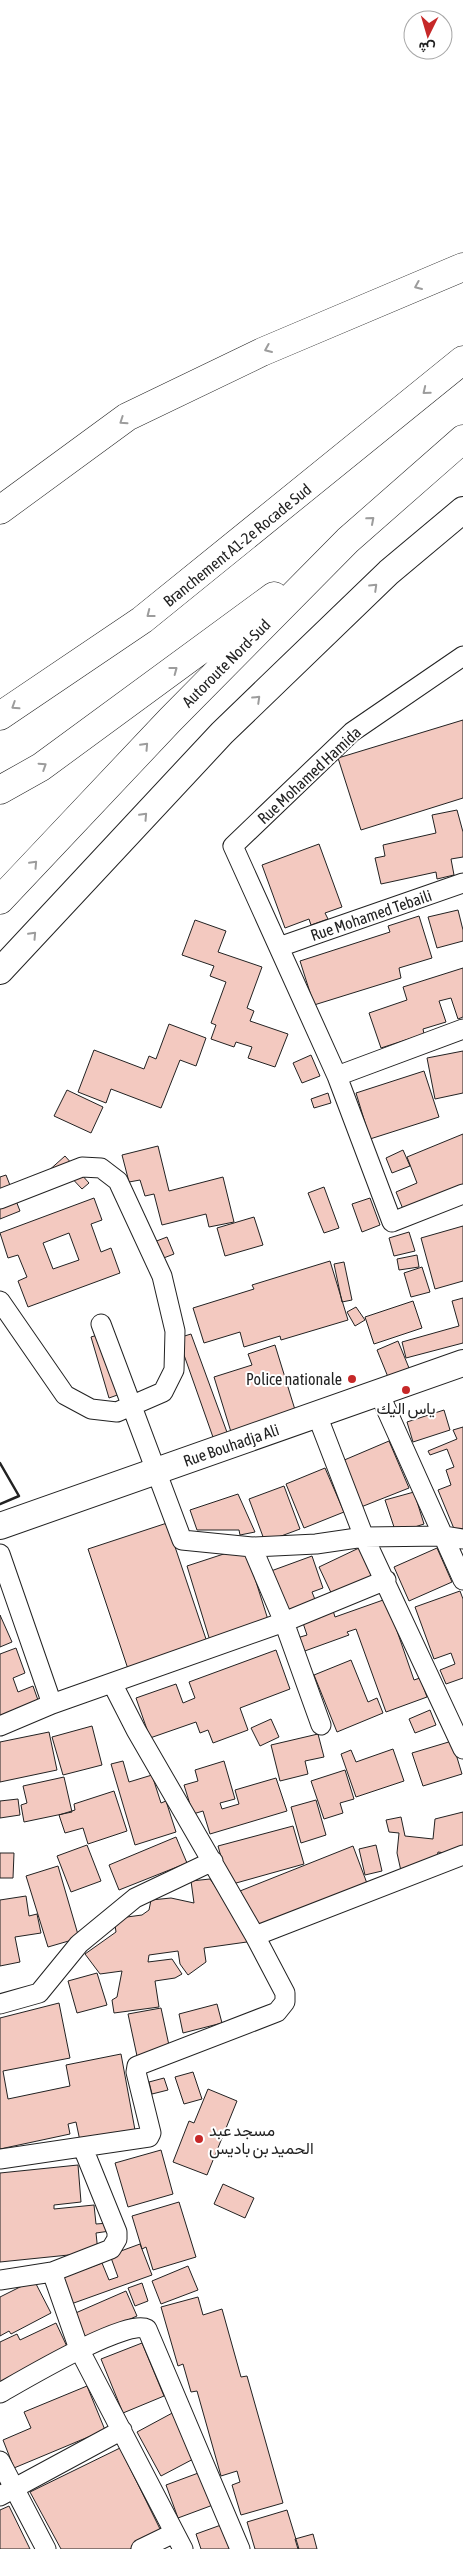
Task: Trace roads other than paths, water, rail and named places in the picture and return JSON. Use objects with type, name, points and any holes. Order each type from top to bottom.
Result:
[{"type":"highway","points":[[0,510],[127,417],[262,352],[463,267]]},
{"type":"highway","name":"Branchement A1-2e Rocade Sud","points":[[0,716],[67,673],[142,620],[259,528],[463,360]]},
{"type":"highway","name":"Autoroute Nord-Sud","points":[[0,900],[170,720],[348,540],[463,439]]},
{"type":"highway","points":[[0,790],[49,762],[348,540]]},
{"type":"main road","points":[[0,971],[222,733],[389,572],[463,510]]},
{"type":"main road","name":"Rue Bouhadja Ali","points":[[0,1526],[463,1363]]},
{"type":"street","name":"Rue Mohamed Hamida","points":[[279,947],[233,846],[352,732],[463,656]]},
{"type":"street","name":"Rue Mohamed Tebaili","points":[[279,947],[463,883]]},
{"type":"street","points":[[279,947],[337,1076],[392,1222],[463,1194]]},
{"type":"street","points":[[337,1076],[463,1029]]},
{"type":"street","points":[[0,1199],[82,1167],[101,1168],[118,1181],[162,1276],[175,1331],[174,1370],[163,1392],[132,1407],[117,1412],[92,1409],[65,1396],[0,1301]]},
{"type":"street","points":[[101,1324],[182,1540],[252,1547],[316,1544],[364,1537],[444,1536],[463,1539]]},
{"type":"street","points":[[379,1393],[463,1580]]},
{"type":"street","points":[[317,1415],[364,1537],[386,1580],[463,1749]]},
{"type":"street","points":[[252,1547],[284,1622],[321,1725]]},
{"type":"street","points":[[0,1554],[52,1704]]},
{"type":"street","points":[[0,1726],[52,1704],[284,1622],[386,1580]]},
{"type":"street","points":[[0,2159],[149,2137],[151,2133],[136,2072],[137,2066],[277,2012],[285,2002],[285,1993],[255,1936],[213,1860],[136,1730],[112,1683]]},
{"type":"street","points":[[255,1936],[463,1855]]},
{"type":"street","points":[[0,2004],[39,1993],[79,1944],[135,1898],[213,1860]]},
{"type":"street","points":[[0,2280],[52,2272],[110,2249],[117,2239],[118,2232],[83,2148]]},
{"type":"street","points":[[52,2272],[79,2348],[179,2541],[142,2549]]},
{"type":"street","points":[[0,2392],[79,2348],[135,2327],[147,2329],[240,2549]]},
{"type":"street","points":[[7,2492],[122,2430]]},
{"type":"street","points":[[0,2461],[7,2492],[46,2549]]},
{"type":"place","name":"Police nationale","points":[[352,1379]]},
{"type":"place","name":"ياس اليك","points":[[406,1390]]},
{"type":"place","name":"مسجد عبد الحميد بن باديس","points":[[199,2139]]}]
